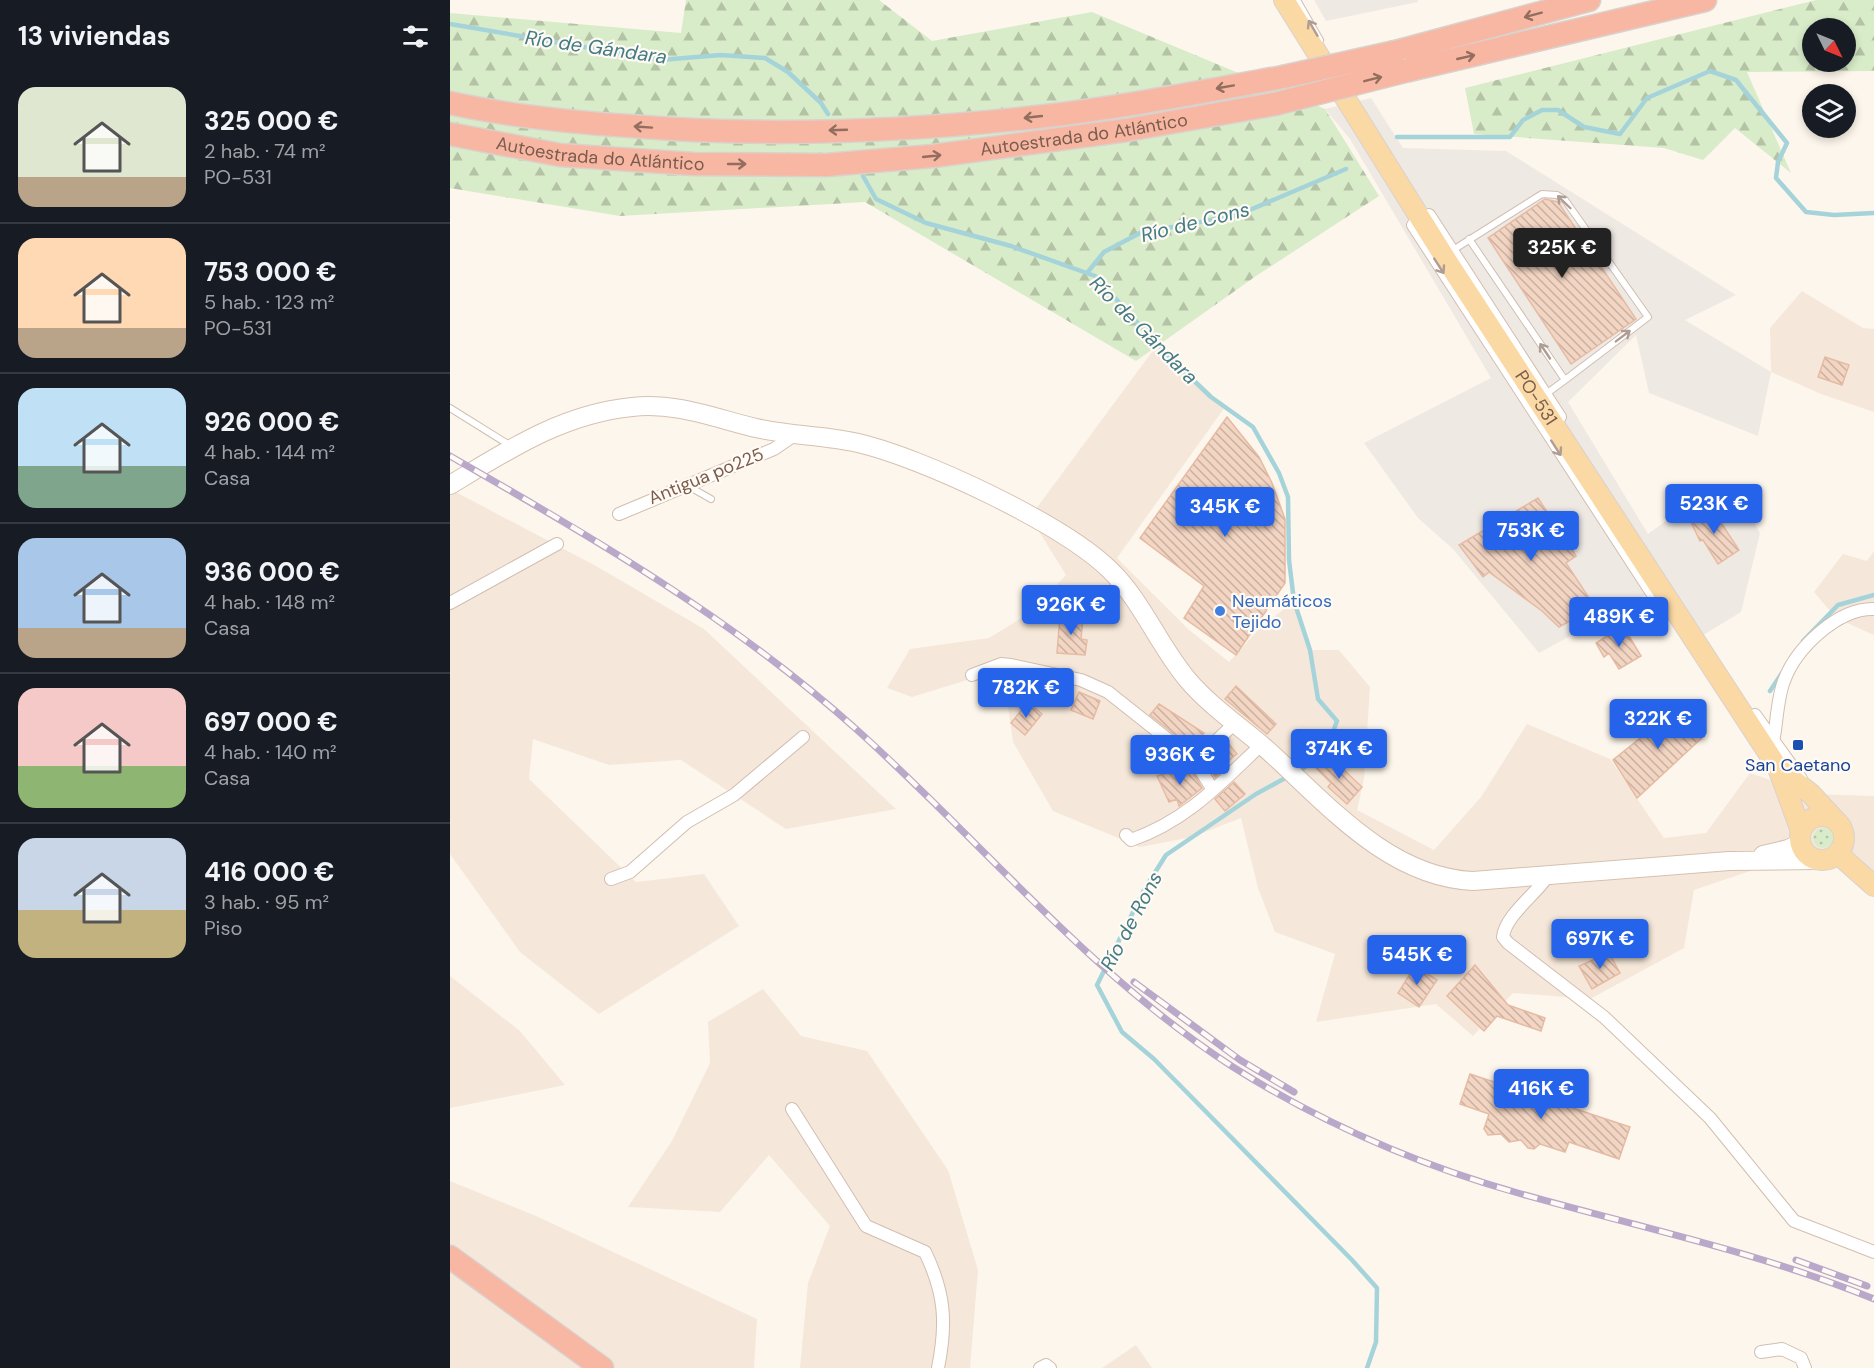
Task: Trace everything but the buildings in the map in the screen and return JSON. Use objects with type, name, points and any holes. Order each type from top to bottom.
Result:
[{"type":"highway","name":"Autoestrada do Atlántico","points":[[450,103],[485,111],[584,123],[679,130],[796,132],[915,127],[1037,117],[1143,102],[1283,77],[1395,52],[1589,0]]},
{"type":"highway","name":"Autoestrada do Atlántico","points":[[450,134],[560,155],[693,164],[826,165],[933,156],[1126,130],[1275,104],[1705,0]]},
{"type":"highway","points":[[450,1257],[602,1368]]},
{"type":"main road","name":"PO-531","points":[[1284,0],[1318,58],[1778,768]]},
{"type":"main road","points":[[450,485],[512,447],[575,418],[630,407],[659,405],[687,409],[793,436],[843,440],[894,453],[990,496],[1074,542],[1119,579],[1135,599],[1185,677],[1235,723],[1386,852],[1413,867],[1456,880],[1547,877],[1737,861],[1827,860],[1838,854],[1844,844],[1844,835],[1835,820],[1827,817],[1815,818],[1808,821],[1801,837],[1788,849],[1737,861]]},
{"type":"main road","points":[[1778,768],[1811,794]]},
{"type":"main road","points":[[1778,768],[1804,851],[1816,860]]},
{"type":"main road","name":"PO-531","points":[[1811,794],[1835,820]]},
{"type":"main road","points":[[1838,854],[1874,886]]},
{"type":"street","name":"PO-531","points":[[1358,119],[1453,250],[1546,394],[1588,465],[1773,742],[1811,794]]},
{"type":"street","name":"PO-531","points":[[1358,119],[1433,258],[1793,810]]},
{"type":"street","name":"Antigua po225","points":[[619,514],[774,449],[793,436]]},
{"type":"street","points":[[450,603],[557,544]]},
{"type":"street","points":[[1773,742],[1783,682],[1793,664],[1836,618],[1859,608],[1874,609]]},
{"type":"street","points":[[972,675],[1001,664],[1011,664],[1081,680],[1108,692],[1195,760],[1214,790]]},
{"type":"street","points":[[1195,760],[1235,723]]},
{"type":"street","points":[[611,879],[630,872],[687,822],[734,795],[803,737]]},
{"type":"street","points":[[1126,836],[1131,840],[1159,831],[1202,801],[1261,745]]},
{"type":"street","points":[[1547,877],[1538,891],[1505,925],[1503,937],[1508,943],[1604,1017],[1710,1118],[1794,1221],[1874,1252]]},
{"type":"street","points":[[792,1109],[866,1226],[925,1252],[937,1277],[945,1312],[938,1368]]},
{"type":"street","points":[[1761,1352],[1782,1349],[1801,1358],[1805,1368]]},
{"type":"street","points":[[1040,1368],[1046,1365],[1050,1368]]},
{"type":"lane","points":[[1297,0],[1321,42],[1318,58]]},
{"type":"lane","points":[[1453,250],[1542,194],[1557,195],[1565,200],[1648,317],[1546,394]]},
{"type":"lane","points":[[1469,239],[1565,380]]},
{"type":"lane","points":[[450,408],[512,447]]},
{"type":"lane","points":[[686,485],[711,499]]},
{"type":"shaded area","points":[[1314,0],[1418,0],[1418,2],[1326,21]]},
{"type":"shaded area","points":[[1371,98],[1403,148],[1506,151],[1736,295],[1685,320],[1771,372],[1758,436],[1649,393],[1636,335],[1568,402],[1648,534],[1706,491],[1739,497],[1760,533],[1741,612],[1687,645],[1651,592],[1539,653],[1453,549],[1418,518],[1364,443],[1491,378],[1350,139],[1325,109]]},
{"type":"shaded area","points":[[1802,291],[1863,328],[1874,329],[1874,412],[1821,394],[1771,372],[1770,328]]},
{"type":"shaded area","points":[[1157,345],[1225,407],[1117,558],[1188,629],[1229,662],[1260,628],[1294,601],[1310,650],[1339,650],[1370,687],[1364,779],[1357,810],[1434,850],[1481,797],[1527,724],[1610,759],[1664,838],[1706,833],[1750,773],[1811,794],[1874,796],[1874,885],[1839,853],[1803,862],[1777,862],[1694,890],[1684,948],[1590,999],[1513,993],[1473,1036],[1436,1004],[1316,1022],[1335,954],[1275,932],[1258,888],[1241,818],[1192,837],[1140,847],[1053,811],[1013,742],[1003,669],[912,697],[887,688],[910,649],[989,638],[1030,613],[1066,575],[1030,517]]},
{"type":"shaded area","points":[[450,489],[596,566],[704,629],[896,809],[786,829],[681,760],[609,765],[533,739],[529,779],[636,882],[704,874],[739,926],[599,1014],[520,952],[450,854]]},
{"type":"shaded area","points":[[1874,551],[1874,635],[1836,618],[1814,592],[1843,554],[1867,561]]},
{"type":"shaded area","points":[[450,976],[520,1031],[565,1085],[450,1108]]},
{"type":"shaded area","points":[[763,989],[801,1036],[867,1051],[948,1170],[978,1270],[970,1368],[800,1368],[808,1283],[830,1226],[769,1155],[720,1212],[628,1207],[672,1141],[710,1063],[708,1022]]},
{"type":"shaded area","points":[[450,1181],[536,1216],[757,1319],[754,1368],[450,1368]]},
{"type":"shaded area","points":[[1136,1345],[1152,1368],[1102,1368]]},
{"type":"green space","points":[[686,0],[879,0],[932,41],[1092,12],[1325,109],[1379,196],[1256,276],[1136,361],[865,202],[620,216],[450,188],[450,13],[681,33]]},
{"type":"green space","points":[[1816,0],[1874,0],[1874,71],[1856,71],[1856,18],[1802,18],[1802,72],[1747,72],[1791,173],[1735,128],[1703,160],[1664,148],[1474,134],[1465,88]]},
{"type":"green space","points":[[1823,828],[1830,831],[1833,838],[1830,845],[1823,848],[1816,845],[1813,838],[1816,831]]},
{"type":"waterway","name":"Río de Gándara","points":[[450,24],[660,60],[721,55],[765,58],[788,72],[821,103],[828,114]]},
{"type":"waterway","name":"Río de Cons","points":[[1397,137],[1510,137],[1523,120],[1542,110],[1558,110],[1584,127],[1620,134],[1647,98],[1710,71],[1736,80],[1787,143],[1778,162],[1776,178],[1806,212],[1834,215],[1874,213]]},
{"type":"waterway","name":"Río de Cons","points":[[1087,273],[1104,252],[1140,233],[1238,215],[1346,169]]},
{"type":"waterway","name":"Río de Gándara","points":[[863,176],[876,199],[926,223],[1011,246],[1095,276],[1165,353],[1211,397],[1253,427],[1279,473],[1288,497],[1289,560],[1294,601],[1310,650],[1318,699],[1337,721],[1324,756],[1296,772]]},
{"type":"waterway","points":[[1803,641],[1838,605],[1874,595]]},
{"type":"waterway","points":[[1770,691],[1782,673]]},
{"type":"waterway","name":"Río de Rons","points":[[1289,776],[1256,794],[1166,855],[1144,890],[1097,985],[1122,1032],[1154,1059],[1377,1288],[1376,1342],[1367,1368]]},
{"type":"railway","points":[[450,456],[608,549],[761,651],[856,729],[1038,906],[1131,991],[1181,1031],[1266,1087],[1335,1124],[1371,1140],[1481,1182],[1786,1267],[1874,1299]]},
{"type":"railway","points":[[1134,982],[1240,1060],[1294,1092]]},
{"type":"railway","points":[[1796,1260],[1867,1286]]},
{"type":"place","name":"Neumáticos Tejido","points":[[1220,611]]},
{"type":"place","name":"San Caetano","points":[[1798,745]]}]
